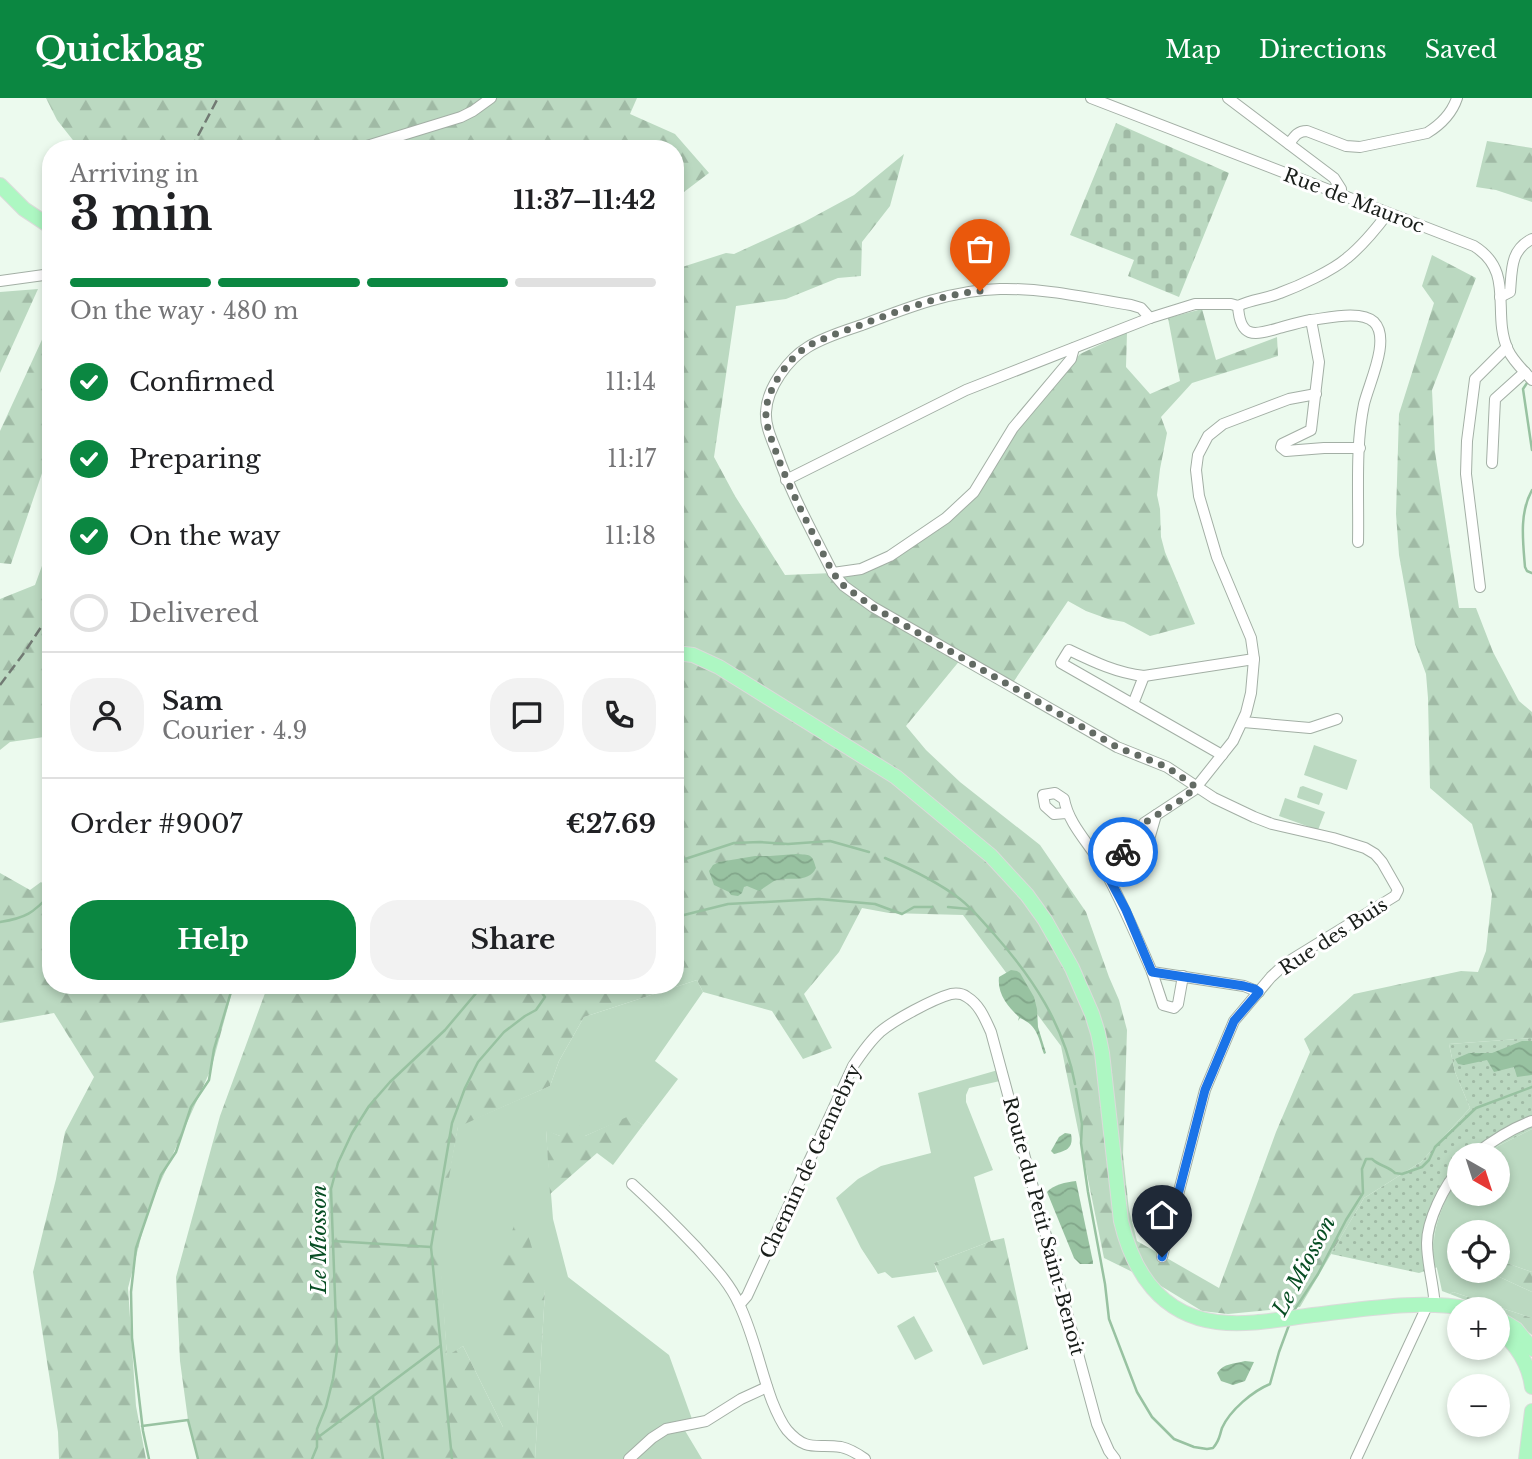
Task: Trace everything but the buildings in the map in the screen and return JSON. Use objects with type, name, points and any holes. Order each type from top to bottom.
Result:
[{"type":"main road","points":[[0,185],[24,209],[42,221]]},
{"type":"main road","points":[[684,654],[707,660],[719,667],[871,760],[916,792],[968,835],[1010,875],[1033,904],[1072,968],[1092,1014],[1102,1053],[1125,1239],[1137,1267],[1163,1299],[1190,1315],[1226,1323],[1388,1306],[1431,1304],[1447,1306]]},
{"type":"main road","points":[[1510,1325],[1532,1349]]},
{"type":"main road","points":[[1510,1340],[1523,1358],[1532,1387]]},
{"type":"main road","points":[[1527,1458],[1532,1411]]},
{"type":"main road","points":[[1527,1458],[1532,1440]]},
{"type":"street","points":[[386,140],[461,117],[491,98]]},
{"type":"street","name":"Rue de Mauroc","points":[[1091,98],[1474,246],[1483,252],[1496,268],[1507,347],[1528,376]]},
{"type":"street","points":[[1228,98],[1334,178],[1341,189],[1341,195]]},
{"type":"street","points":[[1289,144],[1296,134],[1302,131],[1346,146],[1360,147],[1427,133],[1444,120],[1457,98]]},
{"type":"street","points":[[786,480],[966,390],[1150,318],[1195,304],[1238,306],[1285,291],[1338,265],[1364,242],[1388,214]]},
{"type":"street","points":[[1500,297],[1510,292],[1511,271],[1518,248],[1532,239]]},
{"type":"street","points":[[0,281],[42,275]]},
{"type":"street","points":[[1150,318],[1141,308],[1131,305],[1028,289],[964,292],[913,306],[807,347],[792,360],[777,380],[769,397],[767,424],[786,480],[833,573],[844,586],[873,607],[1117,747],[1167,767],[1196,787]]},
{"type":"street","points":[[1238,306],[1239,319],[1244,329],[1258,334],[1296,323],[1342,316],[1363,316],[1375,323],[1381,346],[1364,405],[1360,448],[1358,542]]},
{"type":"street","points":[[1311,320],[1319,362],[1311,430],[1324,448]]},
{"type":"street","points":[[1480,587],[1466,474],[1467,441],[1475,379],[1507,347]]},
{"type":"street","points":[[833,573],[861,569],[890,556],[946,518],[974,492],[1013,428],[1071,359],[1074,348]]},
{"type":"street","points":[[1492,463],[1495,399],[1528,376]]},
{"type":"street","points":[[1102,865],[1139,842],[1144,823],[1181,800],[1196,787],[1233,741],[1251,693],[1254,659],[1248,629],[1217,557],[1199,496],[1196,483],[1198,455],[1208,436],[1223,424],[1289,399],[1315,394]]},
{"type":"street","points":[[1311,430],[1282,444],[1283,450],[1360,448]]},
{"type":"street","points":[[1222,755],[1061,663],[1069,650],[1126,674],[1144,676],[1254,659]]},
{"type":"street","points":[[1133,704],[1144,676]]},
{"type":"street","points":[[1242,722],[1310,729],[1337,719]]},
{"type":"street","name":"Rue des Buis","points":[[1162,1257],[1205,1090],[1234,1021],[1286,963],[1395,896],[1398,890],[1375,853],[1333,838],[1254,817],[1196,787]]},
{"type":"street","points":[[1066,813],[1102,865],[1126,910],[1163,1005],[1174,1008],[1178,1004],[1183,976]]},
{"type":"street","points":[[1152,972],[1244,986],[1259,992]]},
{"type":"street","name":"Chemin de Gennebry","points":[[740,1304],[747,1296],[847,1077],[859,1057],[879,1034],[909,1014],[951,994],[959,993],[967,997]]},
{"type":"street","name":"Route du Petit Saint-Benoit","points":[[967,997],[980,1008],[991,1032],[1097,1424],[1115,1459]]},
{"type":"street","points":[[1490,1143],[1508,1131],[1532,1121]]},
{"type":"street","points":[[632,1184],[663,1211],[726,1279],[740,1304],[767,1387],[786,1429],[800,1441],[814,1447],[841,1447],[854,1451],[865,1459]]},
{"type":"street","points":[[1356,1459],[1434,1297],[1427,1240],[1432,1219],[1447,1186]]},
{"type":"street","points":[[629,1459],[666,1429],[706,1421],[741,1399],[767,1387]]},
{"type":"green space","points":[[46,98],[637,98],[630,114],[675,134],[680,140],[73,140],[57,120]]},
{"type":"green space","points":[[1116,123],[1229,173],[1179,297],[1128,276],[1134,260],[1070,235]]},
{"type":"green space","points":[[1487,141],[1532,148],[1532,202],[1496,190],[1476,187]]},
{"type":"green space","points":[[684,144],[709,173],[684,192]]},
{"type":"green space","points":[[904,154],[890,206],[862,242],[861,276],[838,278],[786,299],[736,306],[714,457],[735,496],[785,575],[833,573],[890,556],[974,492],[1013,428],[1080,354],[1127,332],[1126,367],[1150,394],[1180,381],[1168,318],[1202,309],[1216,360],[1277,337],[1278,356],[1192,383],[1161,417],[1167,433],[1157,495],[1161,537],[1195,624],[1150,636],[1124,622],[1086,611],[1068,601],[1010,687],[961,659],[906,726],[926,750],[960,782],[1040,845],[1086,912],[1119,1000],[1127,1030],[1123,1155],[1129,1210],[1137,1241],[1219,1288],[1276,1132],[1310,1052],[1304,1039],[1354,994],[1461,971],[1478,972],[1486,951],[1492,894],[1472,824],[1430,788],[1426,674],[1415,644],[1399,555],[1396,514],[1399,414],[1434,303],[1422,286],[1432,255],[1476,278],[1432,390],[1435,452],[1459,608],[1476,608],[1493,652],[1519,701],[1532,712],[1532,1038],[1449,1044],[1455,1072],[1470,1108],[1421,1162],[1364,1198],[1300,1307],[1228,1314],[1202,1311],[1161,1286],[1104,1258],[1061,1046],[963,915],[889,913],[862,908],[839,952],[804,994],[832,1048],[803,1059],[772,1011],[703,992],[697,980],[684,984],[684,266],[726,253],[734,254],[804,222],[854,195]]},
{"type":"green space","points":[[38,289],[0,373],[0,292]]},
{"type":"green space","points":[[42,340],[42,473],[11,564],[0,563],[0,431]]},
{"type":"green space","points":[[42,566],[42,737],[10,742],[0,750],[0,599],[35,585]]},
{"type":"green space","points":[[1314,745],[1357,760],[1347,790],[1304,775]]},
{"type":"green space","points":[[1300,787],[1323,794],[1319,805],[1297,797]]},
{"type":"green space","points":[[1285,798],[1325,812],[1318,830],[1279,816]]},
{"type":"green space","points":[[0,873],[30,890],[42,883],[42,994],[232,994],[211,1069],[148,1210],[128,1288],[136,1406],[146,1459],[59,1459],[58,1432],[33,1272],[65,1132],[94,1077],[54,1013],[0,1023]]},
{"type":"green space","points":[[697,980],[703,992],[655,1061],[678,1079],[643,1125],[629,1117],[585,1136],[560,1136],[546,1131],[553,1219],[568,1277],[669,1355],[692,1419],[684,1429],[702,1459],[535,1459],[545,1291],[503,1258],[504,1429],[463,1346],[447,1357],[438,1234],[458,1126],[550,1086],[559,1061],[584,1017],[654,994],[684,994],[684,984]]},
{"type":"green space","points":[[265,994],[654,994],[584,1017],[559,1061],[550,1086],[458,1127],[439,1234],[447,1356],[463,1346],[503,1427],[503,1258],[520,1208],[545,1291],[535,1459],[198,1459],[188,1420],[180,1361],[176,1277],[220,1116]]},
{"type":"green space","points":[[1532,1038],[1532,1129],[1504,1143],[1447,1143],[1447,1196],[1434,1237],[1438,1267],[1419,1273],[1331,1254],[1364,1198],[1421,1162],[1470,1108],[1455,1072],[1449,1044]]},
{"type":"green space","points":[[998,1070],[1000,1081],[969,1088],[966,1095],[966,1102],[993,1170],[974,1177],[991,1241],[934,1263],[937,1272],[892,1278],[885,1272],[878,1274],[861,1248],[836,1198],[858,1179],[881,1166],[931,1153],[918,1093]]},
{"type":"green space","points":[[574,1114],[585,1136],[629,1116],[643,1125],[613,1165],[597,1153],[550,1194],[546,1130],[560,1136]]},
{"type":"green space","points":[[1532,1129],[1532,1272],[1510,1264],[1510,1220],[1447,1220],[1447,1283],[1510,1282],[1532,1292],[1532,1318],[1510,1311],[1510,1297],[1468,1297],[1442,1291],[1435,1260],[1435,1233],[1447,1198],[1447,1206],[1510,1206],[1510,1143],[1504,1143]]},
{"type":"green space","points":[[1004,1238],[1028,1349],[983,1365],[934,1263]]},
{"type":"green space","points":[[1510,1264],[1532,1272],[1532,1292],[1510,1282]]},
{"type":"green space","points":[[1453,1292],[1468,1297],[1458,1297],[1450,1294]]},
{"type":"green space","points":[[1510,1311],[1532,1318],[1532,1335],[1511,1318]]},
{"type":"green space","points":[[914,1316],[933,1351],[915,1360],[897,1326]]},
{"type":"water","points":[[796,854],[812,857],[816,868],[808,876],[780,879],[759,891],[747,886],[738,896],[714,885],[709,871],[719,862],[755,856]]},
{"type":"water","points":[[1011,970],[1020,973],[1034,997],[1038,1027],[1046,1053],[1044,1054],[1034,1028],[1020,1018],[1018,1021],[1019,1017],[1002,994],[999,977]]},
{"type":"water","points":[[1522,1041],[1532,1041],[1532,1075],[1517,1077],[1514,1067],[1494,1072],[1487,1060],[1464,1065],[1458,1064],[1455,1059],[1469,1053],[1492,1053]]},
{"type":"water","points":[[1065,1133],[1071,1134],[1070,1146],[1054,1154],[1051,1151],[1059,1137]]},
{"type":"water","points":[[1076,1181],[1093,1264],[1080,1264],[1074,1258],[1047,1192],[1060,1184]]},
{"type":"water","points":[[1245,1361],[1254,1362],[1245,1381],[1233,1385],[1221,1381],[1217,1373],[1223,1367]]},
{"type":"waterway","name":"Le Miosson","points":[[1527,383],[1523,389],[1532,450]]},
{"type":"waterway","points":[[1532,490],[1525,508],[1523,528],[1525,567],[1532,573]]},
{"type":"waterway","name":"Le Miosson","points":[[684,859],[734,843],[788,844],[830,841],[869,852]]},
{"type":"waterway","name":"Le Miosson","points":[[885,858],[924,876],[960,899],[1008,951],[1034,985],[1055,1022],[1075,1084]]},
{"type":"waterway","points":[[684,915],[728,904],[819,899],[875,904],[902,914],[914,907],[932,907]]},
{"type":"waterway","name":"Le Miosson","points":[[0,922],[28,914],[42,903]]},
{"type":"waterway","points":[[948,907],[969,909]]},
{"type":"waterway","name":"Le Miosson","points":[[149,1459],[132,1338],[131,1292],[136,1248],[161,1175],[176,1152],[191,1107],[209,1080],[214,1049],[230,994]]},
{"type":"waterway","name":"Le Miosson","points":[[312,1459],[317,1447],[317,1429],[333,1379],[337,1350],[331,1189],[338,1163],[369,1106],[390,1082],[445,1030],[475,994]]},
{"type":"waterway","points":[[452,1459],[431,1247],[452,1123],[478,1062],[504,1032],[536,1010],[545,997],[543,994]]},
{"type":"waterway","name":"Le Miosson","points":[[1293,1312],[1318,1274],[1363,1193],[1362,1169],[1366,1159],[1372,1159],[1395,1173],[1402,1174],[1422,1167],[1435,1147],[1476,1108],[1532,1087]]},
{"type":"waterway","name":"Le Miosson","points":[[1076,1089],[1088,1192],[1109,1319],[1137,1392],[1152,1417],[1174,1439],[1194,1447],[1213,1448],[1226,1421],[1236,1408],[1249,1396],[1270,1384],[1289,1325]]},
{"type":"waterway","points":[[333,1241],[431,1247]]},
{"type":"waterway","points":[[317,1438],[440,1346]]},
{"type":"waterway","points":[[373,1397],[383,1459]]},
{"type":"waterway","points":[[142,1426],[188,1420],[198,1459]]},
{"type":"railway","points":[[196,140],[218,98]]},
{"type":"railway","points":[[0,685],[42,626]]},
{"type":"way so far","points":[[980,291],[964,292],[913,306],[807,347],[792,360],[777,380],[769,397],[767,424],[786,480],[833,573],[844,586],[873,607],[1010,687],[1117,747],[1167,767],[1196,787],[1181,800],[1144,823],[1139,842],[1123,852]]},
{"type":"route","points":[[1123,852],[1102,865],[1126,910],[1152,972],[1244,986],[1259,992],[1234,1021],[1205,1090],[1162,1257]]}]
